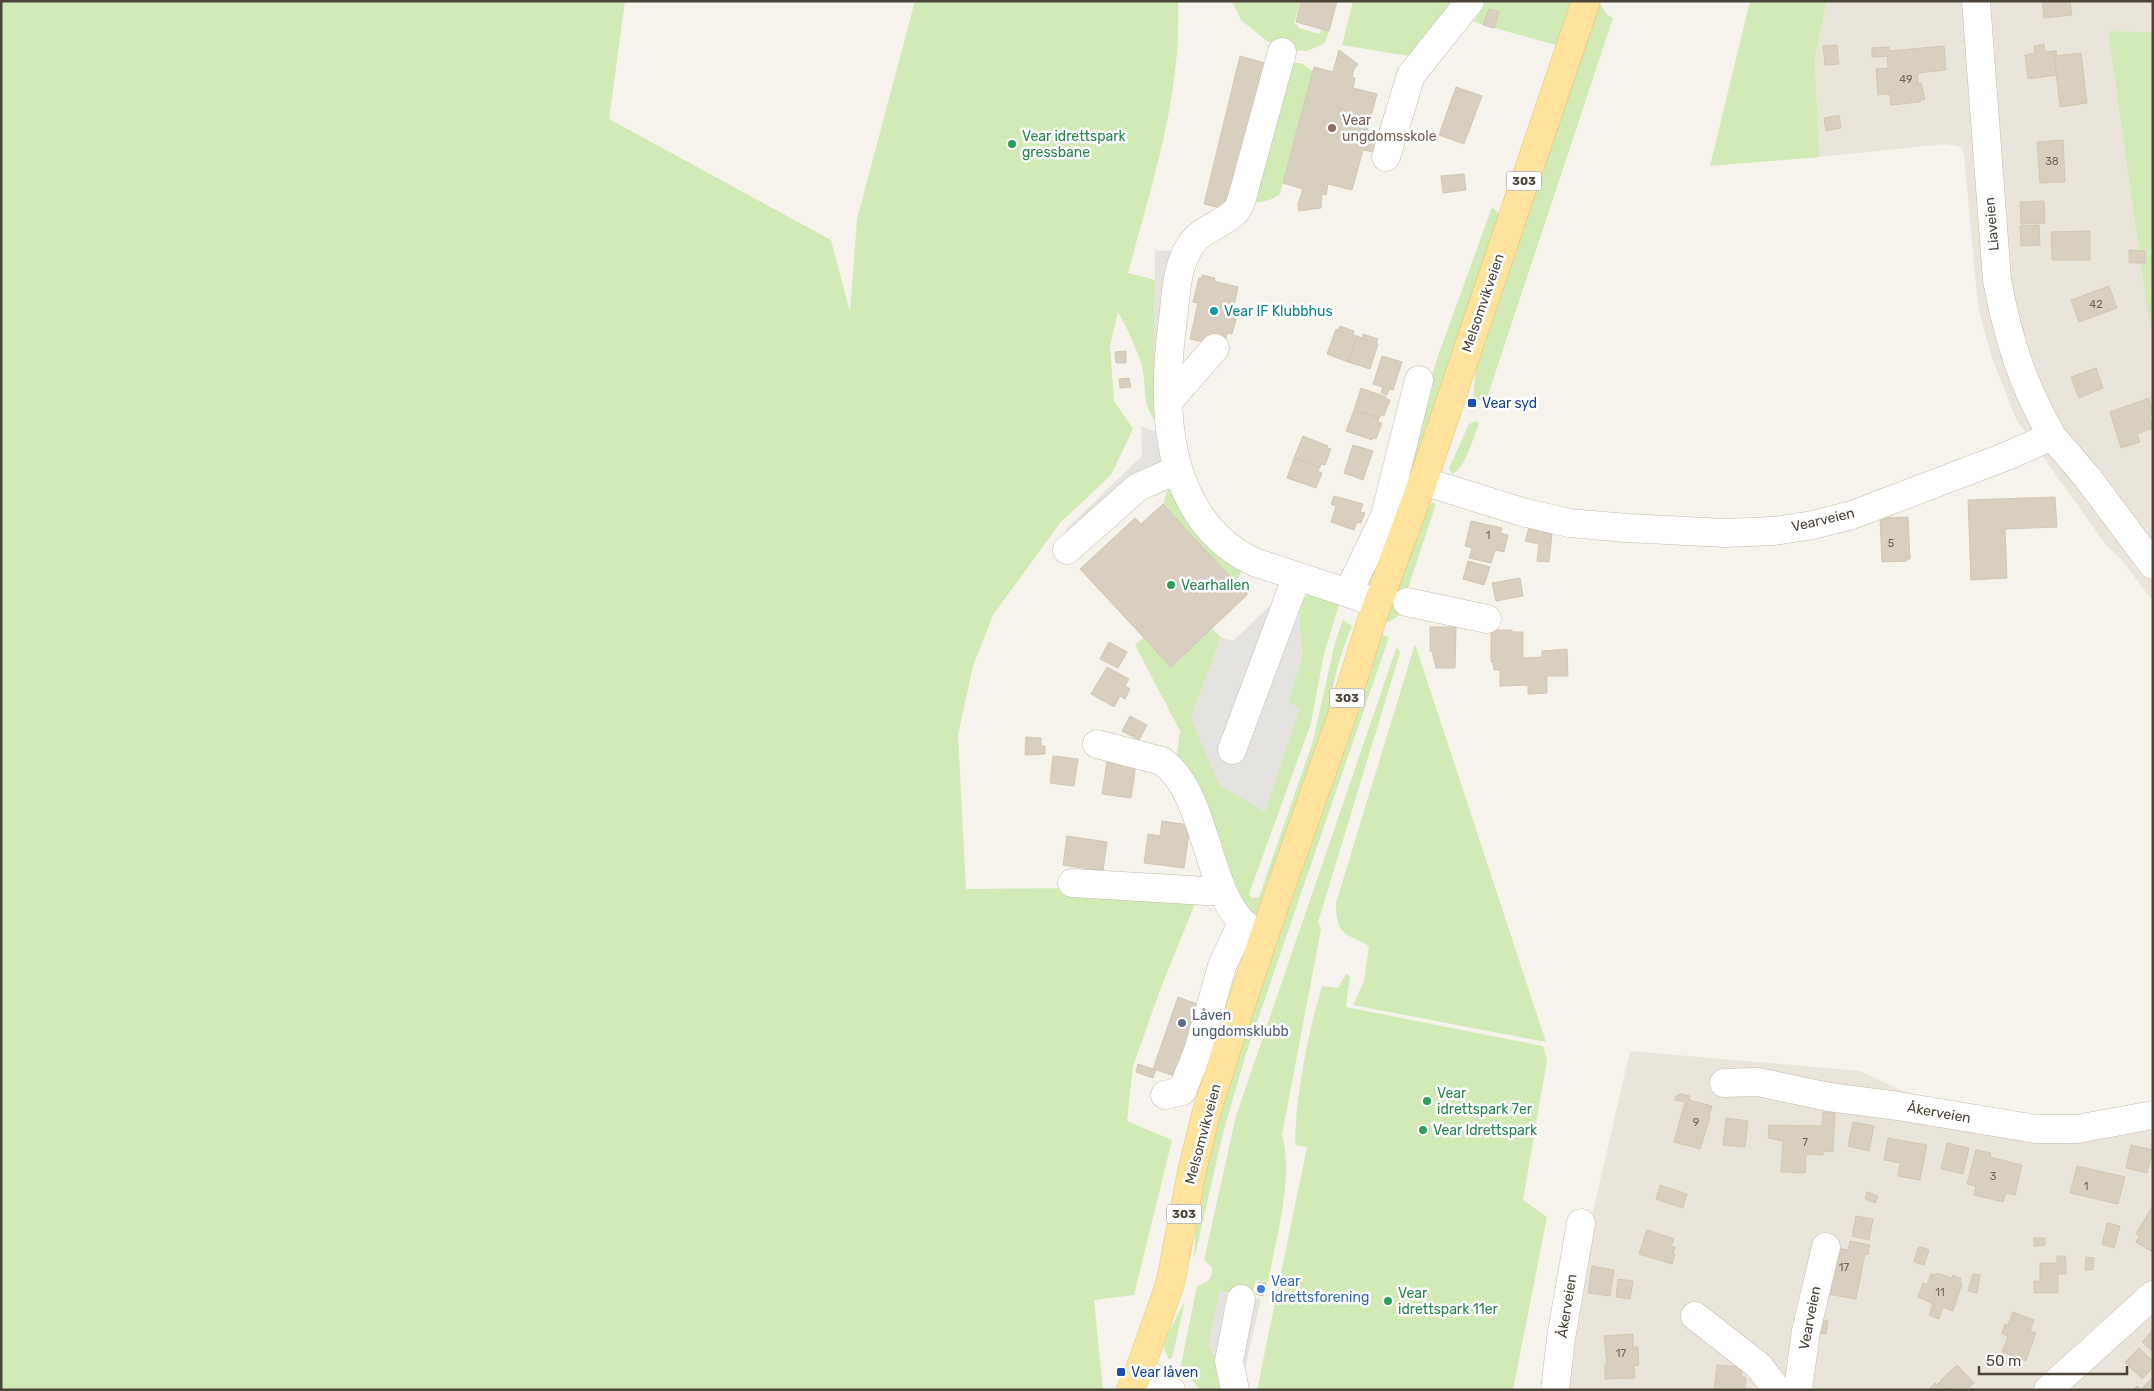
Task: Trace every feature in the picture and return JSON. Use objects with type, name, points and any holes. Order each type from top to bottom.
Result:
[{"type":"main road","name":"Melsomvikveien","points":[[1136,1379],[1170,1284],[1192,1171],[1253,929],[1341,718],[1378,604],[1423,481],[1586,1]]},
{"type":"street","points":[[1386,157],[1411,75],[1470,1]]},
{"type":"street","name":"Liaveien","points":[[1976,1],[1997,280],[2004,318],[2020,371],[2038,411],[2052,436]]},
{"type":"street","points":[[1282,52],[1242,198],[1236,212],[1208,229],[1190,245],[1178,276],[1170,338],[1168,402],[1171,440],[1177,470],[1189,500],[1204,522],[1220,539],[1242,556],[1254,562],[1378,604]]},
{"type":"street","points":[[1168,402],[1215,348]]},
{"type":"street","points":[[1348,593],[1384,516],[1419,380]]},
{"type":"street","points":[[2052,436],[2087,477],[2153,565]]},
{"type":"street","name":"Vearveien","points":[[1423,481],[1522,512],[1569,523],[1725,533],[1774,531],[1813,525],[1852,515],[2007,456],[2052,436]]},
{"type":"street","points":[[1067,550],[1138,487],[1177,470]]},
{"type":"street","points":[[1232,750],[1297,576]]},
{"type":"street","points":[[1407,602],[1487,618]]},
{"type":"street","points":[[1097,744],[1162,761],[1171,767],[1193,804],[1207,840],[1223,892],[1253,929]]},
{"type":"street","points":[[1072,883],[1223,892]]},
{"type":"street","name":"Melsomvikveien","points":[[1165,1095],[1182,1091],[1198,1051],[1222,966],[1253,929]]},
{"type":"street","name":"Åkerveien","points":[[1724,1084],[1758,1082],[1829,1097],[1898,1106],[2036,1129],[2077,1129],[2153,1115]]},
{"type":"street","name":"Åkerveien","points":[[1555,1390],[1561,1338],[1581,1223]]},
{"type":"street","name":"Vearveien","points":[[1798,1390],[1806,1330],[1826,1247]]},
{"type":"street","points":[[2048,1390],[2153,1296]]},
{"type":"street","points":[[1235,1390],[1229,1361],[1241,1299]]},
{"type":"street","points":[[1695,1316],[1759,1366],[1777,1390]]},
{"type":"street","points":[[1136,1379],[1171,1390]]},
{"type":"shaded area","points":[[1827,1],[2153,1],[2153,32],[2108,31],[2148,316],[2153,328],[2153,601],[2120,558],[2106,545],[2016,419],[1992,358],[1980,315],[1964,155],[1961,147],[1946,144],[1819,157],[1815,57]]},
{"type":"shaded area","points":[[1155,250],[1179,252],[1155,404],[1154,355]]},
{"type":"shaded area","points":[[1141,426],[1159,433],[1161,473],[1081,546],[1065,530],[1142,456]]},
{"type":"shaded area","points":[[1278,598],[1298,603],[1302,657],[1288,702],[1300,708],[1265,812],[1219,785],[1191,718],[1221,637],[1233,641]]},
{"type":"shaded area","points":[[1630,1051],[1860,1071],[1909,1094],[2025,1115],[2077,1118],[2153,1103],[2153,1390],[1552,1390]]},
{"type":"shaded area","points":[[1219,1291],[1261,1299],[1240,1390],[1231,1390],[1208,1344]]},
{"type":"green space","points":[[1,1],[625,1],[609,119],[831,240],[850,312],[857,219],[915,1],[1178,1],[1178,36],[1175,70],[1164,138],[1128,273],[1155,280],[1154,355],[1159,425],[1149,412],[1142,366],[1132,339],[1118,312],[1110,346],[1114,401],[1133,429],[1111,475],[1060,523],[993,615],[973,666],[958,735],[966,889],[1098,888],[1197,899],[1162,985],[1133,1066],[1127,1121],[1172,1140],[1134,1295],[1094,1300],[1103,1390],[1,1390]]},
{"type":"green space","points":[[1232,1],[1300,1],[1294,24],[1298,25],[1298,28],[1320,34],[1321,29],[1329,31],[1324,44],[1307,51],[1291,50],[1267,41],[1241,20]]},
{"type":"green space","points":[[1353,1],[1459,1],[1409,56],[1342,45]]},
{"type":"green space","points":[[1486,1],[1574,1],[1559,46],[1473,22]]},
{"type":"green space","points":[[1597,1],[1601,1],[1600,4],[1607,15],[1613,18],[1486,401],[1473,399],[1477,356]]},
{"type":"green space","points":[[1750,1],[1827,1],[1815,57],[1819,157],[1710,166]]},
{"type":"green space","points":[[2108,31],[2153,32],[2153,328],[2148,316]]},
{"type":"green space","points":[[1294,63],[1301,63],[1313,71],[1280,194],[1265,201],[1250,201],[1287,70]]},
{"type":"green space","points":[[1492,207],[1500,215],[1376,579],[1366,584],[1438,356]]},
{"type":"green space","points":[[1476,421],[1479,423],[1465,459],[1457,471],[1452,474],[1449,468],[1469,424]]},
{"type":"green space","points":[[1171,488],[1243,569],[1235,582],[1163,504],[1168,489]]},
{"type":"green space","points":[[1435,503],[1435,507],[1399,615],[1388,622],[1385,620],[1428,506]]},
{"type":"green space","points":[[1309,594],[1341,598],[1324,654],[1311,723],[1249,894],[1252,898],[1259,897],[1313,741],[1335,643],[1343,620],[1352,626],[1338,668],[1329,711],[1260,916],[1243,915],[1177,755],[1180,731],[1135,645],[1144,637],[1171,667],[1212,629],[1221,637],[1191,718],[1288,702],[1302,657],[1298,603]]},
{"type":"green space","points":[[1382,635],[1389,637],[1246,1054],[1223,1133],[1194,1260],[1196,1203],[1217,1115]]},
{"type":"green space","points":[[1415,644],[1546,1042],[1353,1005],[1364,981],[1369,946],[1343,932],[1336,914],[1336,903]]},
{"type":"green space","points":[[1397,646],[1400,653],[1318,922],[1321,929],[1282,1135],[1285,1152],[1285,1188],[1268,1282],[1256,1280],[1252,1297],[1220,1291],[1231,1390],[1200,1390],[1181,1365],[1197,1286],[1207,1282],[1211,1275],[1212,1268],[1204,1260],[1236,1116]]},
{"type":"green space","name":"Vear Idrettspark","points":[[1346,974],[1350,976],[1346,1007],[1543,1046],[1547,1060],[1523,1200],[1547,1217],[1513,1390],[1257,1390],[1307,1147],[1295,1145],[1300,1085],[1307,1045],[1322,986],[1338,988]]},
{"type":"green space","points":[[1185,1301],[1172,1358],[1169,1359],[1164,1349],[1165,1339]]},
{"type":"building","points":[[1301,1],[1337,1],[1329,31],[1296,22]]},
{"type":"building","points":[[2042,1],[2070,1],[2072,15],[2044,18]]},
{"type":"building","points":[[1489,9],[1499,12],[1494,28],[1483,25]]},
{"type":"building","points":[[2044,44],[2045,52],[2056,51],[2057,56],[2054,56],[2057,75],[2028,79],[2025,55],[2035,53],[2034,46]]},
{"type":"building","points":[[1837,45],[1839,64],[1825,65],[1823,46]]},
{"type":"building","points":[[1944,46],[1946,70],[1918,73],[1918,84],[1921,83],[1925,99],[1920,100],[1920,102],[1891,105],[1890,94],[1878,95],[1876,69],[1888,68],[1887,56],[1872,57],[1872,48],[1889,47],[1889,51]]},
{"type":"building","points":[[1339,50],[1358,64],[1354,69],[1352,77],[1355,78],[1353,88],[1377,94],[1366,135],[1377,137],[1373,152],[1363,150],[1352,190],[1328,184],[1326,195],[1322,194],[1321,208],[1299,211],[1298,204],[1303,189],[1283,183],[1314,67],[1333,72]]},
{"type":"building","points":[[2081,53],[2087,103],[2060,107],[2054,56]]},
{"type":"building","points":[[1240,56],[1272,65],[1232,211],[1204,204]]},
{"type":"building","points":[[1456,87],[1482,96],[1464,144],[1439,135]]},
{"type":"building","points":[[1839,115],[1841,128],[1826,131],[1824,118]]},
{"type":"building","points":[[2063,140],[2065,182],[2040,183],[2037,142]]},
{"type":"building","points":[[1464,174],[1466,190],[1443,193],[1441,176]]},
{"type":"building","points":[[2044,201],[2045,223],[2021,224],[2020,202]]},
{"type":"building","points":[[2039,225],[2040,245],[2021,246],[2020,226]]},
{"type":"building","points":[[2090,231],[2090,260],[2052,260],[2051,232]]},
{"type":"building","points":[[2129,250],[2145,251],[2145,263],[2129,263]]},
{"type":"building","name":"Vear IF Klubbhus","points":[[1202,275],[1215,278],[1214,281],[1238,287],[1232,314],[1237,316],[1232,334],[1227,333],[1224,347],[1190,339],[1198,303],[1193,302],[1199,278],[1202,278]]},
{"type":"building","points":[[2109,286],[2117,308],[2079,322],[2071,300]]},
{"type":"building","points":[[1340,326],[1354,331],[1353,335],[1357,336],[1348,362],[1327,354],[1336,329],[1338,330]]},
{"type":"building","points":[[1363,334],[1378,339],[1370,369],[1348,362],[1357,336],[1362,338]]},
{"type":"building","points":[[1126,351],[1126,363],[1116,363],[1115,352]]},
{"type":"building","points":[[1382,356],[1402,362],[1393,390],[1389,389],[1387,395],[1381,393],[1383,387],[1373,384]]},
{"type":"building","points":[[2096,368],[2103,388],[2079,398],[2071,377]]},
{"type":"building","points":[[1129,378],[1131,387],[1120,388],[1119,379]]},
{"type":"building","points":[[1361,388],[1390,400],[1384,416],[1381,415],[1379,418],[1354,410]]},
{"type":"building","points":[[2149,398],[2153,414],[2149,416],[2153,428],[2137,434],[2140,442],[2121,448],[2110,412]]},
{"type":"building","points":[[1354,410],[1379,418],[1378,422],[1382,423],[1376,439],[1373,438],[1372,440],[1346,431]]},
{"type":"building","points":[[1303,436],[1331,449],[1325,465],[1321,464],[1320,467],[1294,458]]},
{"type":"building","points":[[1353,445],[1373,451],[1363,480],[1344,473]]},
{"type":"building","points":[[1294,458],[1320,467],[1318,471],[1322,473],[1316,488],[1287,478]]},
{"type":"building","points":[[1334,496],[1363,504],[1360,512],[1365,513],[1361,523],[1357,522],[1354,530],[1331,522],[1336,506],[1331,504]]},
{"type":"building","points":[[2055,497],[2057,527],[2005,529],[2007,578],[1971,580],[1968,500]]},
{"type":"building","name":"Vearhallen","points":[[1163,504],[1235,582],[1247,582],[1247,595],[1171,667],[1080,569],[1135,518],[1141,524]]},
{"type":"building","points":[[1908,517],[1910,559],[1907,559],[1907,561],[1882,562],[1880,518]]},
{"type":"building","points":[[1471,521],[1502,528],[1500,533],[1508,535],[1504,552],[1495,550],[1491,563],[1469,558],[1472,548],[1465,546]]},
{"type":"building","points":[[1529,528],[1552,534],[1549,562],[1537,561],[1539,544],[1525,541]]},
{"type":"building","points":[[1468,561],[1490,567],[1484,585],[1463,579]]},
{"type":"building","points":[[1520,578],[1523,596],[1496,601],[1492,583]]},
{"type":"building","points":[[1430,627],[1456,627],[1455,668],[1436,668],[1432,651],[1430,651]]},
{"type":"building","points":[[1491,630],[1523,632],[1523,658],[1542,657],[1542,651],[1567,649],[1568,676],[1547,676],[1547,693],[1528,694],[1528,685],[1500,686],[1500,670],[1494,670],[1493,662],[1491,662]]},
{"type":"building","points":[[1109,642],[1127,652],[1118,668],[1100,659]]},
{"type":"building","points":[[1107,667],[1129,679],[1125,686],[1130,689],[1125,699],[1120,696],[1114,707],[1091,694]]},
{"type":"building","points":[[1130,716],[1147,725],[1139,740],[1122,731]]},
{"type":"building","points":[[1026,737],[1041,738],[1041,746],[1045,746],[1045,754],[1025,755]]},
{"type":"building","points":[[1108,754],[1137,758],[1131,798],[1102,794]]},
{"type":"building","points":[[1053,756],[1078,759],[1074,786],[1050,783]]},
{"type":"building","points":[[1162,821],[1190,825],[1184,868],[1144,863],[1148,834],[1160,836]]},
{"type":"building","points":[[1067,836],[1107,842],[1103,871],[1063,865]]},
{"type":"building","name":"Låven ungdomsklubb","points":[[1178,997],[1202,1006],[1178,1077],[1153,1069]]},
{"type":"building","points":[[1138,1064],[1156,1070],[1153,1078],[1136,1072]]},
{"type":"building","points":[[1680,1094],[1690,1096],[1689,1100],[1712,1106],[1700,1149],[1674,1142],[1685,1102],[1675,1100],[1675,1097]]},
{"type":"building","points":[[1823,1112],[1835,1113],[1833,1152],[1823,1151],[1823,1155],[1806,1154],[1805,1173],[1781,1172],[1783,1141],[1768,1138],[1769,1125],[1822,1126]]},
{"type":"building","points":[[1726,1118],[1748,1121],[1745,1147],[1723,1145]]},
{"type":"building","points":[[1853,1122],[1874,1126],[1869,1151],[1848,1146]]},
{"type":"building","points":[[1888,1138],[1927,1145],[1920,1180],[1898,1176],[1900,1163],[1884,1160]]},
{"type":"building","points":[[1947,1143],[1969,1148],[1963,1174],[1941,1169]]},
{"type":"building","points":[[2131,1145],[2153,1150],[2147,1173],[2126,1168]]},
{"type":"building","points":[[1976,1150],[1991,1153],[1990,1157],[2022,1165],[2015,1195],[2006,1193],[2003,1202],[1974,1195],[1976,1186],[1967,1184]]},
{"type":"building","points":[[2077,1166],[2125,1177],[2118,1204],[2070,1193]]},
{"type":"building","points":[[1660,1185],[1687,1194],[1683,1208],[1656,1199]]},
{"type":"building","points":[[1867,1192],[1878,1196],[1875,1203],[1865,1199]]},
{"type":"building","points":[[2153,1205],[2153,1248],[2151,1251],[2136,1242],[2139,1236],[2136,1234]]},
{"type":"building","points":[[1856,1216],[1873,1219],[1869,1240],[1852,1236]]},
{"type":"building","points":[[2107,1223],[2120,1226],[2114,1248],[2102,1244]]},
{"type":"building","points":[[1647,1230],[1674,1239],[1671,1246],[1675,1247],[1672,1264],[1639,1254]]},
{"type":"building","points":[[2034,1238],[2045,1238],[2045,1245],[2034,1246]]},
{"type":"building","points":[[1850,1241],[1870,1245],[1868,1255],[1865,1254],[1856,1299],[1822,1293],[1831,1247],[1848,1250]]},
{"type":"building","points":[[1922,1247],[1929,1250],[1924,1265],[1914,1262],[1918,1248]]},
{"type":"building","points":[[2057,1256],[2065,1256],[2066,1263],[2066,1274],[2058,1274],[2058,1293],[2034,1293],[2034,1281],[2040,1281],[2040,1263],[2057,1263]]},
{"type":"building","points":[[2086,1257],[2094,1258],[2093,1270],[2085,1270]]},
{"type":"building","points":[[1592,1266],[1614,1270],[1610,1296],[1588,1293]]},
{"type":"building","points":[[1937,1273],[1952,1278],[1953,1275],[1961,1278],[1960,1283],[1962,1284],[1953,1311],[1943,1307],[1939,1319],[1929,1315],[1933,1304],[1918,1297],[1923,1283],[1927,1285],[1931,1274],[1936,1275]]},
{"type":"building","points":[[1973,1274],[1980,1275],[1977,1293],[1968,1291]]},
{"type":"building","points":[[1618,1279],[1633,1281],[1630,1299],[1616,1297]]},
{"type":"building","name":"Vear Idrettsforening","points":[[1259,1282],[1266,1283],[1263,1296],[1256,1294]]},
{"type":"building","points":[[2013,1312],[2034,1320],[2030,1331],[2036,1333],[2026,1361],[2002,1352],[2008,1336],[2002,1334],[2005,1324],[2008,1325]]},
{"type":"building","points":[[1814,1319],[1828,1321],[1826,1334],[1812,1332]]},
{"type":"building","points":[[2153,1330],[2153,1352],[2142,1342]]},
{"type":"building","points":[[1633,1334],[1633,1347],[1638,1347],[1639,1365],[1634,1366],[1635,1378],[1605,1379],[1605,1364],[1607,1364],[1604,1336]]},
{"type":"building","points":[[2139,1348],[2153,1361],[2153,1368],[2142,1379],[2125,1362]]},
{"type":"building","points":[[1717,1365],[1742,1367],[1741,1377],[1746,1378],[1745,1390],[1714,1390]]},
{"type":"building","points":[[1957,1365],[1974,1383],[1967,1390],[1950,1390],[1941,1380]]},
{"type":"building","points":[[2153,1377],[2153,1390],[2133,1390],[2137,1386],[2141,1389]]},
{"type":"building","points":[[1941,1381],[1948,1390],[1928,1390],[1935,1383],[1937,1385]]},
{"type":"place","name":"Vear ungdomsskole","points":[[1332,128]]},
{"type":"place","name":"Vear idrettspark gressbane","points":[[1012,144]]},
{"type":"place","name":"Vear IF Klubbhus","points":[[1214,311]]},
{"type":"place","name":"Vear syd","points":[[1472,403]]},
{"type":"place","name":"Vearhallen","points":[[1171,585]]},
{"type":"place","name":"Låven ungdomsklubb","points":[[1182,1023]]},
{"type":"place","name":"Vear idrettspark 7er","points":[[1427,1101]]},
{"type":"place","name":"Vear Idrettspark","points":[[1423,1130]]},
{"type":"place","name":"Vear Idrettsforening","points":[[1261,1289]]},
{"type":"place","name":"Vear idrettspark 11er","points":[[1388,1301]]},
{"type":"place","name":"Vear låven","points":[[1121,1372]]}]
